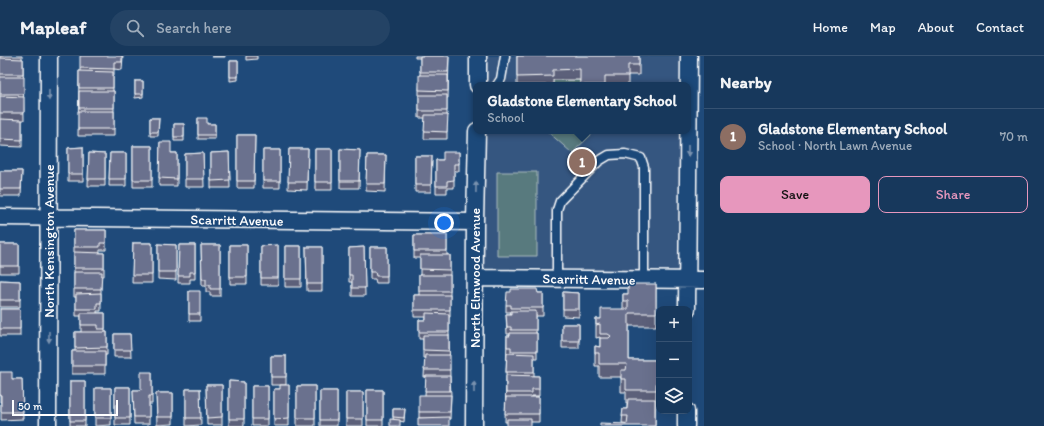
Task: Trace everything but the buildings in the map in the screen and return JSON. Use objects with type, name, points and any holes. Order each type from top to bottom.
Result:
[{"type":"street","name":"North Kensington Avenue","points":[[48,426],[49,56]]},
{"type":"street","points":[[478,56],[478,82]]},
{"type":"street","points":[[688,56],[688,82]]},
{"type":"street","name":"North Elmwood Avenue","points":[[474,426],[477,134]]},
{"type":"street","points":[[687,306],[688,134]]},
{"type":"street","name":"Scarritt Avenue","points":[[0,217],[475,222]]},
{"type":"street","name":"Scarritt Avenue","points":[[475,278],[704,280]]},
{"type":"street","points":[[686,414],[686,426]]},
{"type":"lane","points":[[499,82],[501,79],[505,56]]},
{"type":"lane","points":[[557,279],[557,210],[560,201],[599,161],[609,155],[625,154],[641,158],[644,167],[644,280]]},
{"type":"shaded area","points":[[485,56],[681,56],[681,82],[485,82]]},
{"type":"shaded area","points":[[484,134],[680,134],[680,271],[483,268]]},
{"type":"green space","points":[[553,80],[580,80],[580,82],[553,82]]},
{"type":"green space","points":[[550,134],[592,134],[572,153]]},
{"type":"green space","points":[[497,172],[537,172],[537,256],[497,256]]},
{"type":"place","name":"Gladstone Elementary School","points":[[582,162]]}]
